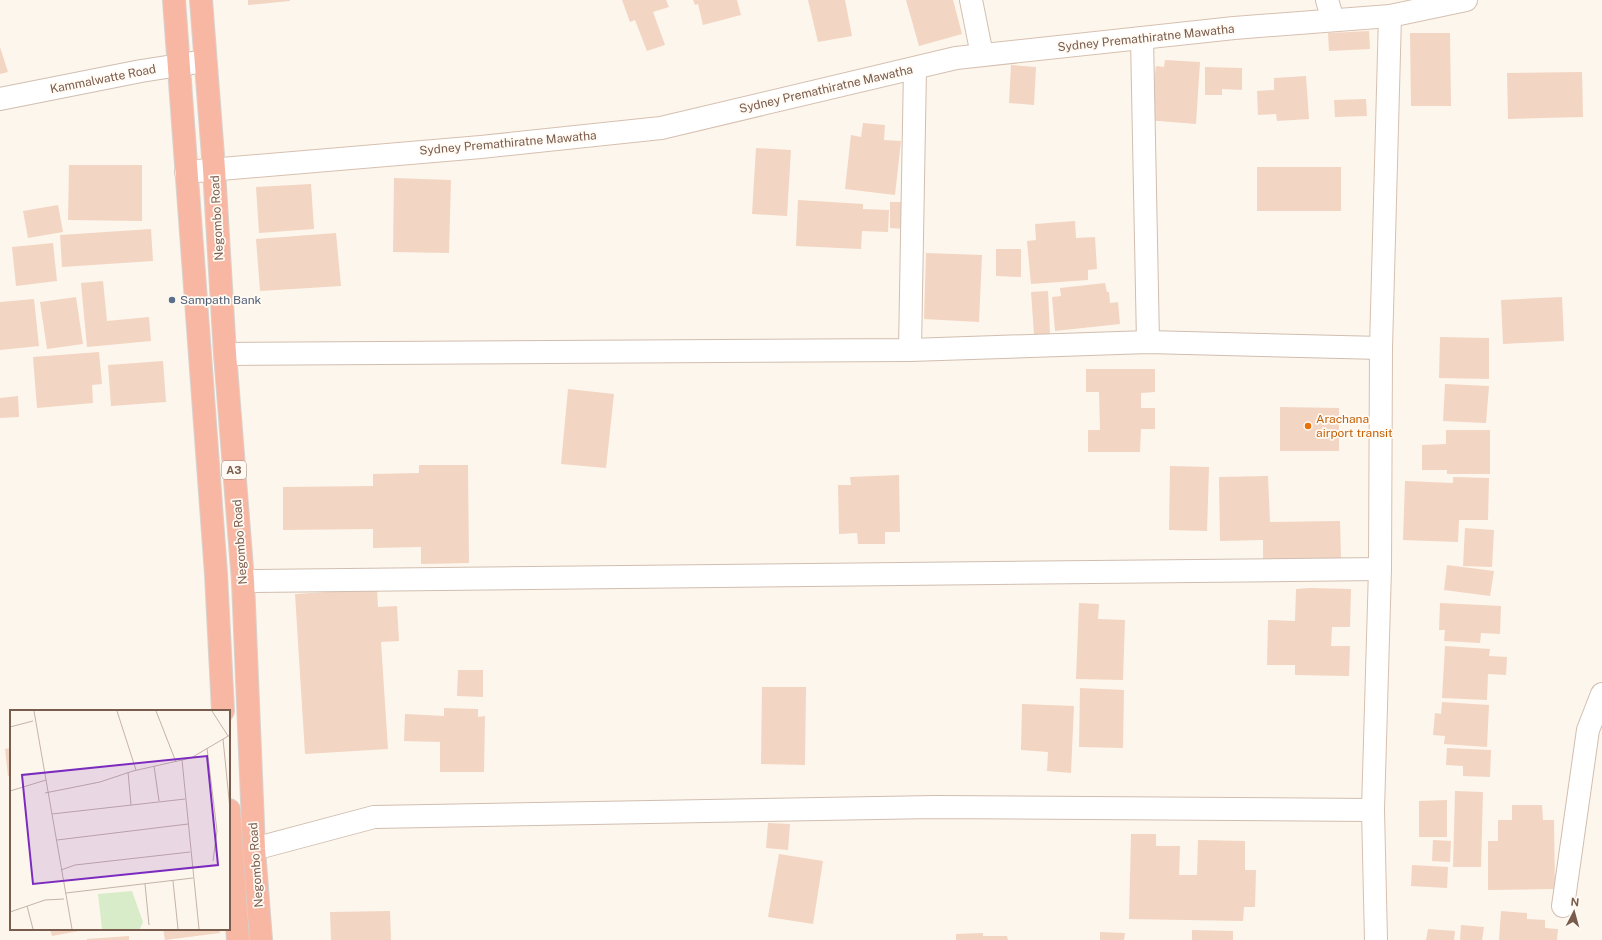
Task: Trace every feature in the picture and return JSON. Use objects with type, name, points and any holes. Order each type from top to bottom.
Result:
[{"type":"highway","name":"A3","points":[[174,0],[216,574],[223,710]]},
{"type":"highway","name":"Negombo Road","points":[[201,0],[214,169],[225,354],[243,581],[254,848],[262,940]]},
{"type":"highway","name":"Negombo Road","points":[[230,824],[238,940]]},
{"type":"street","points":[[971,0],[982,56]]},
{"type":"street","name":"Sydney Premathiratne Mawatha","points":[[186,172],[481,147],[661,128],[956,58],[1234,28],[1330,10],[1390,16],[1466,0]]},
{"type":"street","points":[[1376,940],[1373,810],[1380,569],[1381,348],[1390,16]]},
{"type":"street","points":[[1142,38],[1148,342]]},
{"type":"street","name":"Kammalwatte Road","points":[[0,98],[178,64],[206,61]]},
{"type":"street","points":[[910,350],[915,68]]},
{"type":"street","points":[[225,354],[910,350],[1148,342],[1381,348]]},
{"type":"street","points":[[243,581],[1380,569]]},
{"type":"street","points":[[1563,906],[1588,730],[1602,694]]},
{"type":"street","points":[[254,848],[374,817],[935,807],[1373,810]]},
{"type":"building","points":[[248,0],[290,0],[290,1],[248,5]]},
{"type":"building","points":[[622,0],[666,0],[669,7],[653,12],[665,45],[647,51],[635,20],[630,22]]},
{"type":"building","points":[[693,0],[737,0],[741,15],[703,25],[698,4],[695,5]]},
{"type":"building","points":[[808,0],[845,0],[852,36],[818,42]]},
{"type":"building","points":[[906,0],[953,0],[962,34],[919,46]]},
{"type":"building","points":[[1369,31],[1370,49],[1329,51],[1328,33]]},
{"type":"building","points":[[1410,33],[1450,33],[1451,106],[1411,106]]},
{"type":"building","points":[[0,47],[8,72],[0,74]]},
{"type":"building","points":[[1165,60],[1200,62],[1196,124],[1146,120],[1149,81],[1154,81],[1156,66],[1164,67]]},
{"type":"building","points":[[1011,65],[1036,67],[1034,105],[1009,103]]},
{"type":"building","points":[[1205,67],[1242,68],[1242,90],[1222,89],[1222,95],[1205,95]]},
{"type":"building","points":[[1582,72],[1583,117],[1508,119],[1507,73]]},
{"type":"building","points":[[1306,76],[1309,119],[1277,121],[1276,114],[1258,115],[1257,91],[1274,90],[1274,78]]},
{"type":"building","points":[[1366,99],[1367,116],[1335,117],[1334,100]]},
{"type":"building","points":[[863,123],[885,125],[884,140],[901,141],[895,195],[845,189],[851,135],[861,137]]},
{"type":"building","points":[[756,148],[791,150],[787,216],[752,214]]},
{"type":"building","points":[[69,165],[142,165],[142,221],[68,220]]},
{"type":"building","points":[[1257,167],[1341,167],[1341,211],[1257,211]]},
{"type":"building","points":[[394,178],[451,180],[449,253],[393,252]]},
{"type":"building","points":[[311,184],[314,229],[259,233],[256,187]]},
{"type":"building","points":[[798,200],[863,204],[863,209],[889,210],[888,232],[862,231],[861,249],[796,246]]},
{"type":"building","points":[[890,202],[906,202],[905,229],[890,228]]},
{"type":"building","points":[[58,205],[63,232],[28,238],[23,211]]},
{"type":"building","points":[[1075,221],[1076,238],[1095,237],[1097,269],[1088,270],[1088,280],[1031,284],[1027,241],[1036,240],[1035,224]]},
{"type":"building","points":[[151,229],[153,261],[62,267],[60,235]]},
{"type":"building","points":[[336,233],[341,286],[260,291],[256,239]]},
{"type":"building","points":[[53,243],[57,281],[16,286],[12,247]]},
{"type":"building","points":[[996,249],[1021,249],[1021,277],[996,276]]},
{"type":"building","points":[[926,253],[982,255],[979,322],[924,319]]},
{"type":"building","points":[[103,281],[107,321],[149,317],[151,341],[87,347],[81,283]]},
{"type":"building","points":[[1105,283],[1107,292],[1109,292],[1110,303],[1118,302],[1120,324],[1055,331],[1052,297],[1061,296],[1060,288]]},
{"type":"building","points":[[1048,291],[1050,334],[1034,334],[1031,292]]},
{"type":"building","points":[[76,297],[83,344],[47,349],[40,302]]},
{"type":"building","points":[[1562,297],[1564,341],[1503,344],[1501,300]]},
{"type":"building","points":[[34,299],[39,346],[0,350],[0,302]]},
{"type":"building","points":[[1440,337],[1489,338],[1489,379],[1439,378]]},
{"type":"building","points":[[99,352],[102,384],[92,385],[93,403],[37,408],[33,357]]},
{"type":"building","points":[[163,361],[166,402],[111,406],[108,365]]},
{"type":"building","points":[[1086,369],[1155,369],[1155,392],[1141,393],[1141,408],[1155,408],[1155,429],[1141,429],[1140,452],[1088,452],[1088,430],[1100,430],[1099,392],[1086,392]]},
{"type":"building","points":[[1445,384],[1489,386],[1486,423],[1443,421]]},
{"type":"building","points":[[568,389],[614,394],[606,468],[561,464]]},
{"type":"building","points":[[18,396],[19,417],[0,418],[0,398]]},
{"type":"building","points":[[1280,407],[1339,408],[1339,451],[1280,451]]},
{"type":"building","points":[[1446,430],[1490,430],[1490,474],[1447,474],[1447,470],[1422,470],[1422,445],[1446,444]]},
{"type":"building","points":[[419,465],[468,465],[469,563],[421,564],[421,547],[373,548],[373,529],[283,530],[283,487],[373,486],[373,474],[419,473]]},
{"type":"building","points":[[1170,466],[1209,467],[1207,531],[1169,530]]},
{"type":"building","points":[[899,475],[900,532],[885,532],[885,544],[858,544],[857,533],[839,534],[838,485],[851,485],[850,477]]},
{"type":"building","points":[[1268,476],[1270,522],[1340,521],[1341,558],[1263,560],[1263,540],[1220,541],[1219,477]]},
{"type":"building","points":[[1453,477],[1489,478],[1488,520],[1459,520],[1458,542],[1403,540],[1405,481],[1453,483]]},
{"type":"building","points":[[1465,528],[1494,530],[1492,567],[1463,566]]},
{"type":"building","points":[[1447,565],[1494,571],[1490,596],[1444,590]]},
{"type":"building","points":[[377,589],[378,607],[397,606],[399,641],[381,642],[388,749],[305,754],[295,594]]},
{"type":"building","points":[[1296,589],[1351,589],[1350,627],[1332,627],[1331,646],[1350,646],[1349,676],[1295,675],[1295,665],[1267,665],[1268,620],[1295,621]]},
{"type":"building","points":[[1079,603],[1099,604],[1098,619],[1125,620],[1123,680],[1076,679]]},
{"type":"building","points":[[1440,603],[1501,606],[1500,634],[1481,633],[1480,643],[1444,641],[1445,630],[1439,630]]},
{"type":"building","points":[[1445,646],[1490,649],[1489,656],[1507,657],[1506,675],[1488,674],[1487,700],[1442,698]]},
{"type":"building","points":[[458,670],[483,670],[483,697],[457,696]]},
{"type":"building","points":[[762,687],[806,687],[805,765],[761,764]]},
{"type":"building","points":[[1080,688],[1124,690],[1123,748],[1079,747]]},
{"type":"building","points":[[1442,702],[1489,705],[1487,747],[1444,744],[1445,736],[1433,735],[1435,713],[1441,714]]},
{"type":"building","points":[[1022,704],[1074,706],[1071,773],[1047,771],[1048,752],[1021,750]]},
{"type":"building","points":[[444,708],[478,709],[478,717],[485,716],[484,772],[440,772],[440,742],[404,741],[405,714],[444,716]]},
{"type":"building","points":[[10,748],[10,775],[8,776],[5,749]]},
{"type":"building","points":[[1447,748],[1491,750],[1490,777],[1463,776],[1463,766],[1446,765]]},
{"type":"building","points":[[1455,791],[1483,792],[1481,867],[1453,867]]},
{"type":"building","points":[[1447,800],[1447,837],[1419,837],[1419,801]]},
{"type":"building","points":[[1512,805],[1542,805],[1543,820],[1554,820],[1555,889],[1488,890],[1488,841],[1498,841],[1498,820],[1512,820]]},
{"type":"building","points":[[768,823],[790,824],[788,850],[766,848]]},
{"type":"building","points":[[1131,834],[1156,834],[1156,846],[1180,846],[1179,875],[1197,875],[1198,840],[1245,841],[1245,870],[1256,870],[1255,907],[1244,907],[1243,921],[1129,919]]},
{"type":"building","points":[[1433,840],[1451,841],[1450,862],[1432,861]]},
{"type":"building","points":[[779,854],[823,861],[813,924],[768,917]]},
{"type":"building","points":[[1412,865],[1448,867],[1447,888],[1411,886]]},
{"type":"building","points":[[390,911],[391,940],[331,940],[330,912]]},
{"type":"building","points":[[1501,911],[1527,913],[1527,919],[1545,920],[1545,928],[1558,929],[1557,940],[1499,940]]},
{"type":"building","points":[[1461,925],[1484,927],[1482,940],[1460,940]]},
{"type":"building","points":[[1428,929],[1455,931],[1454,940],[1426,940]]},
{"type":"building","points":[[50,930],[84,930],[52,936]]},
{"type":"building","points":[[163,930],[219,930],[220,933],[165,940]]},
{"type":"building","points":[[1192,930],[1233,931],[1233,940],[1192,940]]},
{"type":"building","points":[[1100,932],[1125,933],[1124,940],[1100,940]]},
{"type":"building","points":[[983,933],[983,936],[1007,936],[1008,940],[956,940],[956,934]]},
{"type":"building","points":[[129,936],[129,940],[87,940],[87,939]]},
{"type":"place","name":"Sampath Bank","points":[[172,300]]},
{"type":"place","name":"Arachana airport transit","points":[[1308,426]]}]
